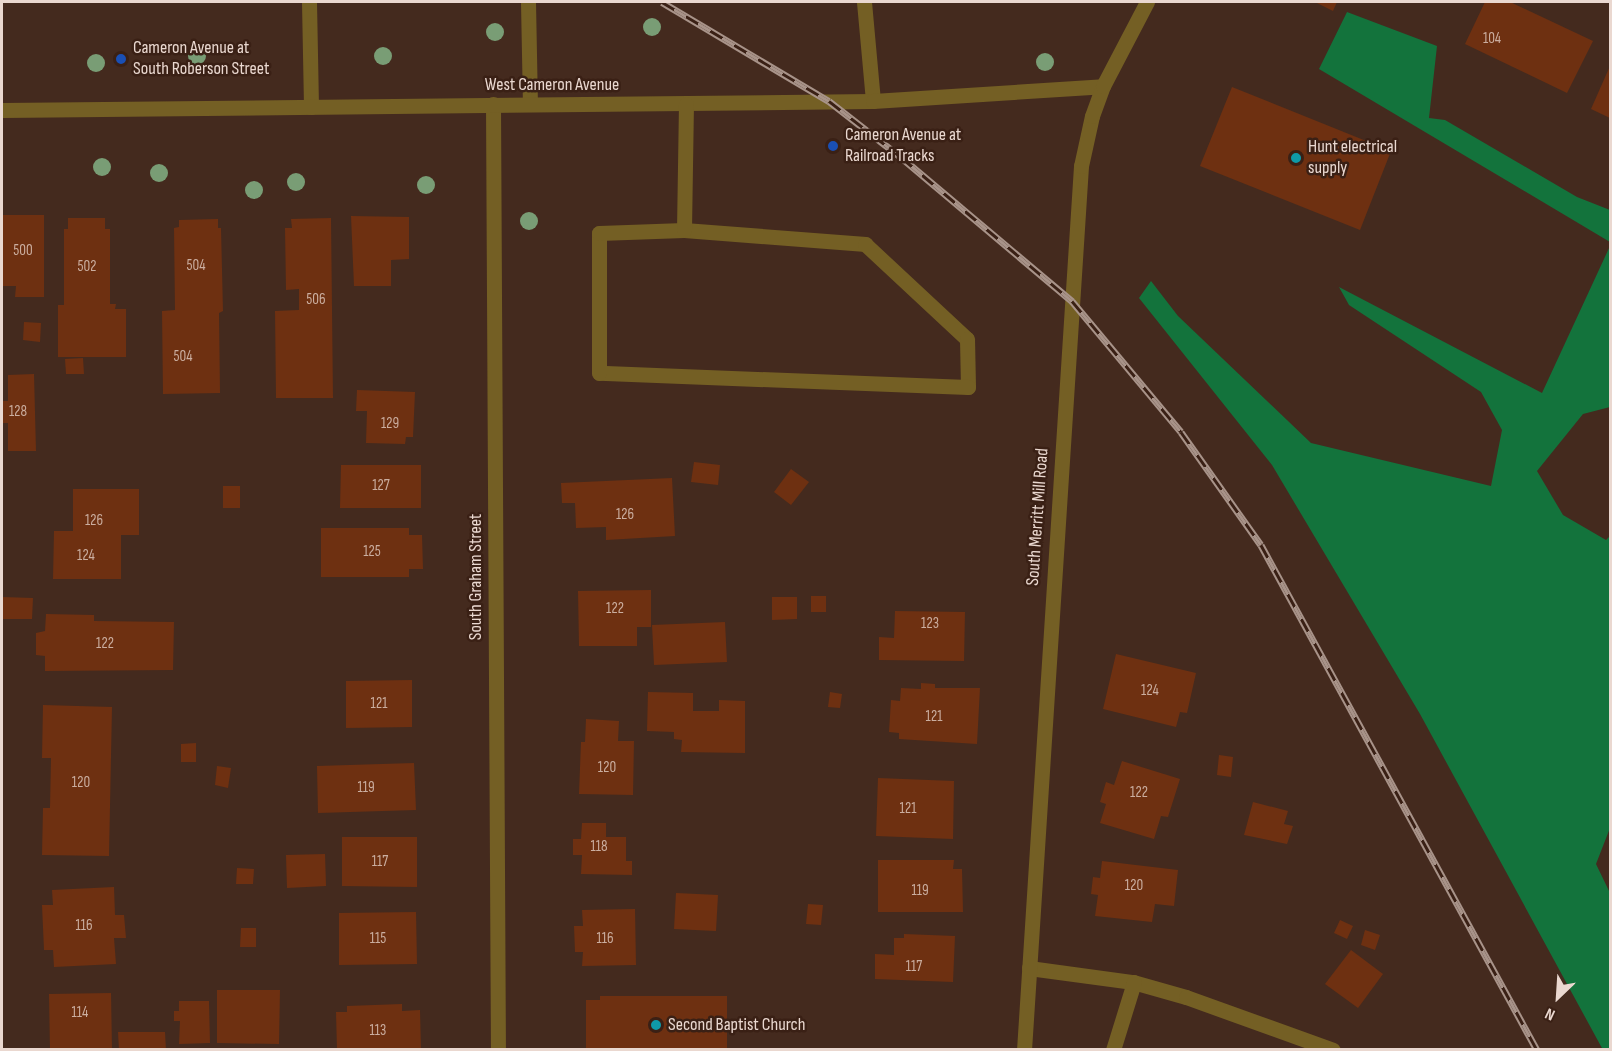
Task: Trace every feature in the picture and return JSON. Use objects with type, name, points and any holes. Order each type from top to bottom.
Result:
[{"type":"street","points":[[309,2],[311,106]]},
{"type":"street","points":[[528,2],[530,103]]},
{"type":"street","points":[[864,2],[873,101]]},
{"type":"street","name":"South Merritt Mill Road","points":[[1024,1050],[1081,166],[1092,116],[1102,86],[1147,2]]},
{"type":"street","name":"West Cameron Avenue","points":[[2,110],[873,101],[1102,86]]},
{"type":"street","name":"South Graham Street","points":[[493,104],[498,1050]]},
{"type":"street","points":[[684,230],[686,104]]},
{"type":"street","points":[[684,230],[865,244],[967,339],[968,387],[599,373],[599,233],[684,230]]},
{"type":"street","points":[[1029,968],[1134,982],[1186,997],[1333,1050]]},
{"type":"street","points":[[1113,1050],[1134,982]]},
{"type":"green space","points":[[1347,12],[1437,46],[1429,118],[1445,120],[1577,197],[1610,210],[1610,242],[1319,69]]},
{"type":"green space","points":[[1610,246],[1610,407],[1583,414],[1537,471],[1563,515],[1606,540],[1610,536],[1610,828],[1596,864],[1610,893],[1610,1049],[1603,1050],[1420,714],[1272,465],[1139,298],[1151,281],[1178,316],[1311,443],[1491,486],[1502,430],[1481,392],[1349,305],[1339,287],[1542,393]]},
{"type":"building","points":[[1315,2],[1337,2],[1333,11]]},
{"type":"building","points":[[1485,2],[1510,2],[1593,41],[1567,93],[1465,44]]},
{"type":"building","points":[[1610,66],[1610,118],[1591,109]]},
{"type":"building","name":"Hunt electrical supply","points":[[1232,87],[1391,151],[1360,230],[1200,166]]},
{"type":"building","points":[[2,215],[44,215],[44,297],[15,297],[16,286],[2,286]]},
{"type":"building","points":[[351,216],[409,217],[409,259],[391,260],[391,286],[354,286]]},
{"type":"building","points":[[68,218],[105,218],[105,229],[110,229],[110,304],[116,304],[115,309],[126,309],[126,357],[58,357],[58,305],[64,305],[64,229],[68,229]]},
{"type":"building","points":[[331,218],[333,398],[276,398],[275,311],[299,310],[299,289],[286,290],[285,228],[292,228],[291,219]]},
{"type":"building","points":[[218,219],[218,228],[221,228],[223,311],[219,313],[220,393],[163,394],[162,311],[175,310],[174,228],[179,227],[179,220]]},
{"type":"building","points":[[24,322],[41,323],[40,342],[23,340]]},
{"type":"building","points":[[83,358],[84,374],[66,374],[65,359]]},
{"type":"building","points":[[34,374],[36,451],[8,451],[8,423],[2,423],[2,401],[8,401],[8,375]]},
{"type":"building","points":[[357,390],[415,392],[413,437],[406,437],[405,444],[366,443],[367,411],[356,411]]},
{"type":"building","points":[[694,462],[720,465],[718,485],[691,482]]},
{"type":"building","points":[[341,465],[421,465],[421,508],[340,508]]},
{"type":"building","points":[[791,469],[809,482],[791,505],[774,492]]},
{"type":"building","points":[[672,478],[675,536],[606,540],[606,527],[576,528],[575,503],[562,503],[561,483]]},
{"type":"building","points":[[223,486],[240,486],[240,508],[223,508]]},
{"type":"building","points":[[73,489],[139,489],[139,535],[121,535],[121,579],[53,579],[54,531],[73,531]]},
{"type":"building","points":[[321,528],[409,528],[409,535],[422,535],[423,569],[409,569],[409,577],[321,577]]},
{"type":"building","points":[[651,590],[651,627],[637,627],[637,646],[579,646],[578,591]]},
{"type":"building","points":[[811,596],[826,596],[826,612],[811,612]]},
{"type":"building","points":[[2,597],[33,598],[32,619],[2,619]]},
{"type":"building","points":[[772,597],[797,597],[797,619],[772,620]]},
{"type":"building","points":[[895,611],[965,612],[964,661],[879,660],[879,637],[894,638]]},
{"type":"building","points":[[46,614],[94,615],[94,621],[174,622],[173,670],[45,671],[45,656],[36,655],[36,633],[45,631]]},
{"type":"building","points":[[725,622],[727,662],[654,665],[652,625]]},
{"type":"building","points":[[1116,654],[1196,673],[1187,713],[1180,712],[1176,727],[1103,709]]},
{"type":"building","points":[[412,680],[412,727],[346,728],[346,681]]},
{"type":"building","points":[[921,683],[935,684],[935,688],[980,688],[977,744],[899,739],[899,733],[889,732],[891,700],[900,701],[901,688],[921,689]]},
{"type":"building","points":[[648,692],[693,693],[693,711],[719,711],[719,700],[745,701],[745,753],[681,752],[682,740],[674,739],[674,732],[647,731]]},
{"type":"building","points":[[830,692],[842,694],[840,708],[828,707]]},
{"type":"building","points":[[43,705],[112,707],[109,856],[42,855],[43,808],[50,808],[51,758],[42,758]]},
{"type":"building","points":[[586,719],[619,721],[618,741],[634,741],[633,795],[579,794],[581,742],[585,742]]},
{"type":"building","points":[[196,743],[196,762],[181,762],[181,744]]},
{"type":"building","points":[[1219,755],[1233,757],[1231,777],[1217,775]]},
{"type":"building","points":[[1122,761],[1180,779],[1168,817],[1161,816],[1154,839],[1100,823],[1106,804],[1100,802],[1106,782],[1114,785]]},
{"type":"building","points":[[414,763],[416,810],[318,813],[317,766]]},
{"type":"building","points":[[217,766],[231,768],[228,788],[215,785]]},
{"type":"building","points":[[878,778],[954,781],[953,839],[876,836]]},
{"type":"building","points":[[1253,802],[1288,811],[1284,824],[1293,826],[1287,844],[1244,835]]},
{"type":"building","points":[[582,823],[606,823],[606,837],[626,837],[626,861],[632,861],[632,875],[581,874],[582,855],[573,855],[573,839],[581,839]]},
{"type":"building","points":[[342,837],[417,837],[417,887],[342,886]]},
{"type":"building","points":[[325,854],[326,886],[287,888],[286,855]]},
{"type":"building","points":[[878,860],[954,860],[953,869],[962,869],[963,912],[878,912]]},
{"type":"building","points":[[1102,861],[1178,870],[1174,906],[1155,904],[1152,922],[1095,916],[1098,895],[1091,894],[1093,877],[1100,878]]},
{"type":"building","points":[[237,868],[254,869],[253,884],[236,884]]},
{"type":"building","points":[[114,887],[115,915],[124,915],[126,938],[114,938],[116,964],[54,967],[53,950],[44,950],[42,905],[53,905],[52,890]]},
{"type":"building","points":[[676,893],[718,895],[716,931],[674,929]]},
{"type":"building","points":[[808,904],[823,905],[821,925],[806,924]]},
{"type":"building","points":[[635,909],[636,965],[582,966],[583,952],[575,952],[574,926],[583,926],[582,910]]},
{"type":"building","points":[[416,912],[417,964],[339,965],[339,913]]},
{"type":"building","points":[[1340,920],[1353,926],[1347,939],[1334,933]]},
{"type":"building","points":[[241,928],[256,928],[256,947],[240,947]]},
{"type":"building","points":[[1365,930],[1380,935],[1375,950],[1361,945]]},
{"type":"building","points":[[904,934],[955,936],[953,982],[875,979],[875,954],[894,955],[894,938],[904,938]]},
{"type":"building","points":[[1351,950],[1383,974],[1358,1008],[1325,984]]},
{"type":"building","points":[[217,990],[280,990],[279,1044],[217,1043]]},
{"type":"building","points":[[111,993],[112,1050],[50,1050],[49,994]]},
{"type":"building","name":"Second Baptist Church","points":[[600,996],[727,996],[727,1050],[586,1050],[586,1000],[600,1000]]},
{"type":"building","points":[[179,1001],[209,1001],[210,1043],[179,1044],[180,1021],[174,1021],[174,1011],[179,1011]]},
{"type":"building","points":[[402,1004],[402,1011],[420,1010],[421,1050],[337,1050],[336,1012],[347,1012],[347,1006]]},
{"type":"building","points":[[118,1032],[165,1032],[166,1050],[119,1050]]},
{"type":"railway","points":[[662,2],[829,101],[901,157],[1072,301],[1181,432],[1261,545],[1537,1050]]},
{"type":"place","name":"Cameron Avenue at South Roberson Street","points":[[121,59]]},
{"type":"place","name":"Cameron Avenue at Railroad Tracks","points":[[833,146]]},
{"type":"place","name":"Hunt electrical supply","points":[[1296,158]]},
{"type":"place","name":"Second Baptist Church","points":[[656,1025]]}]
